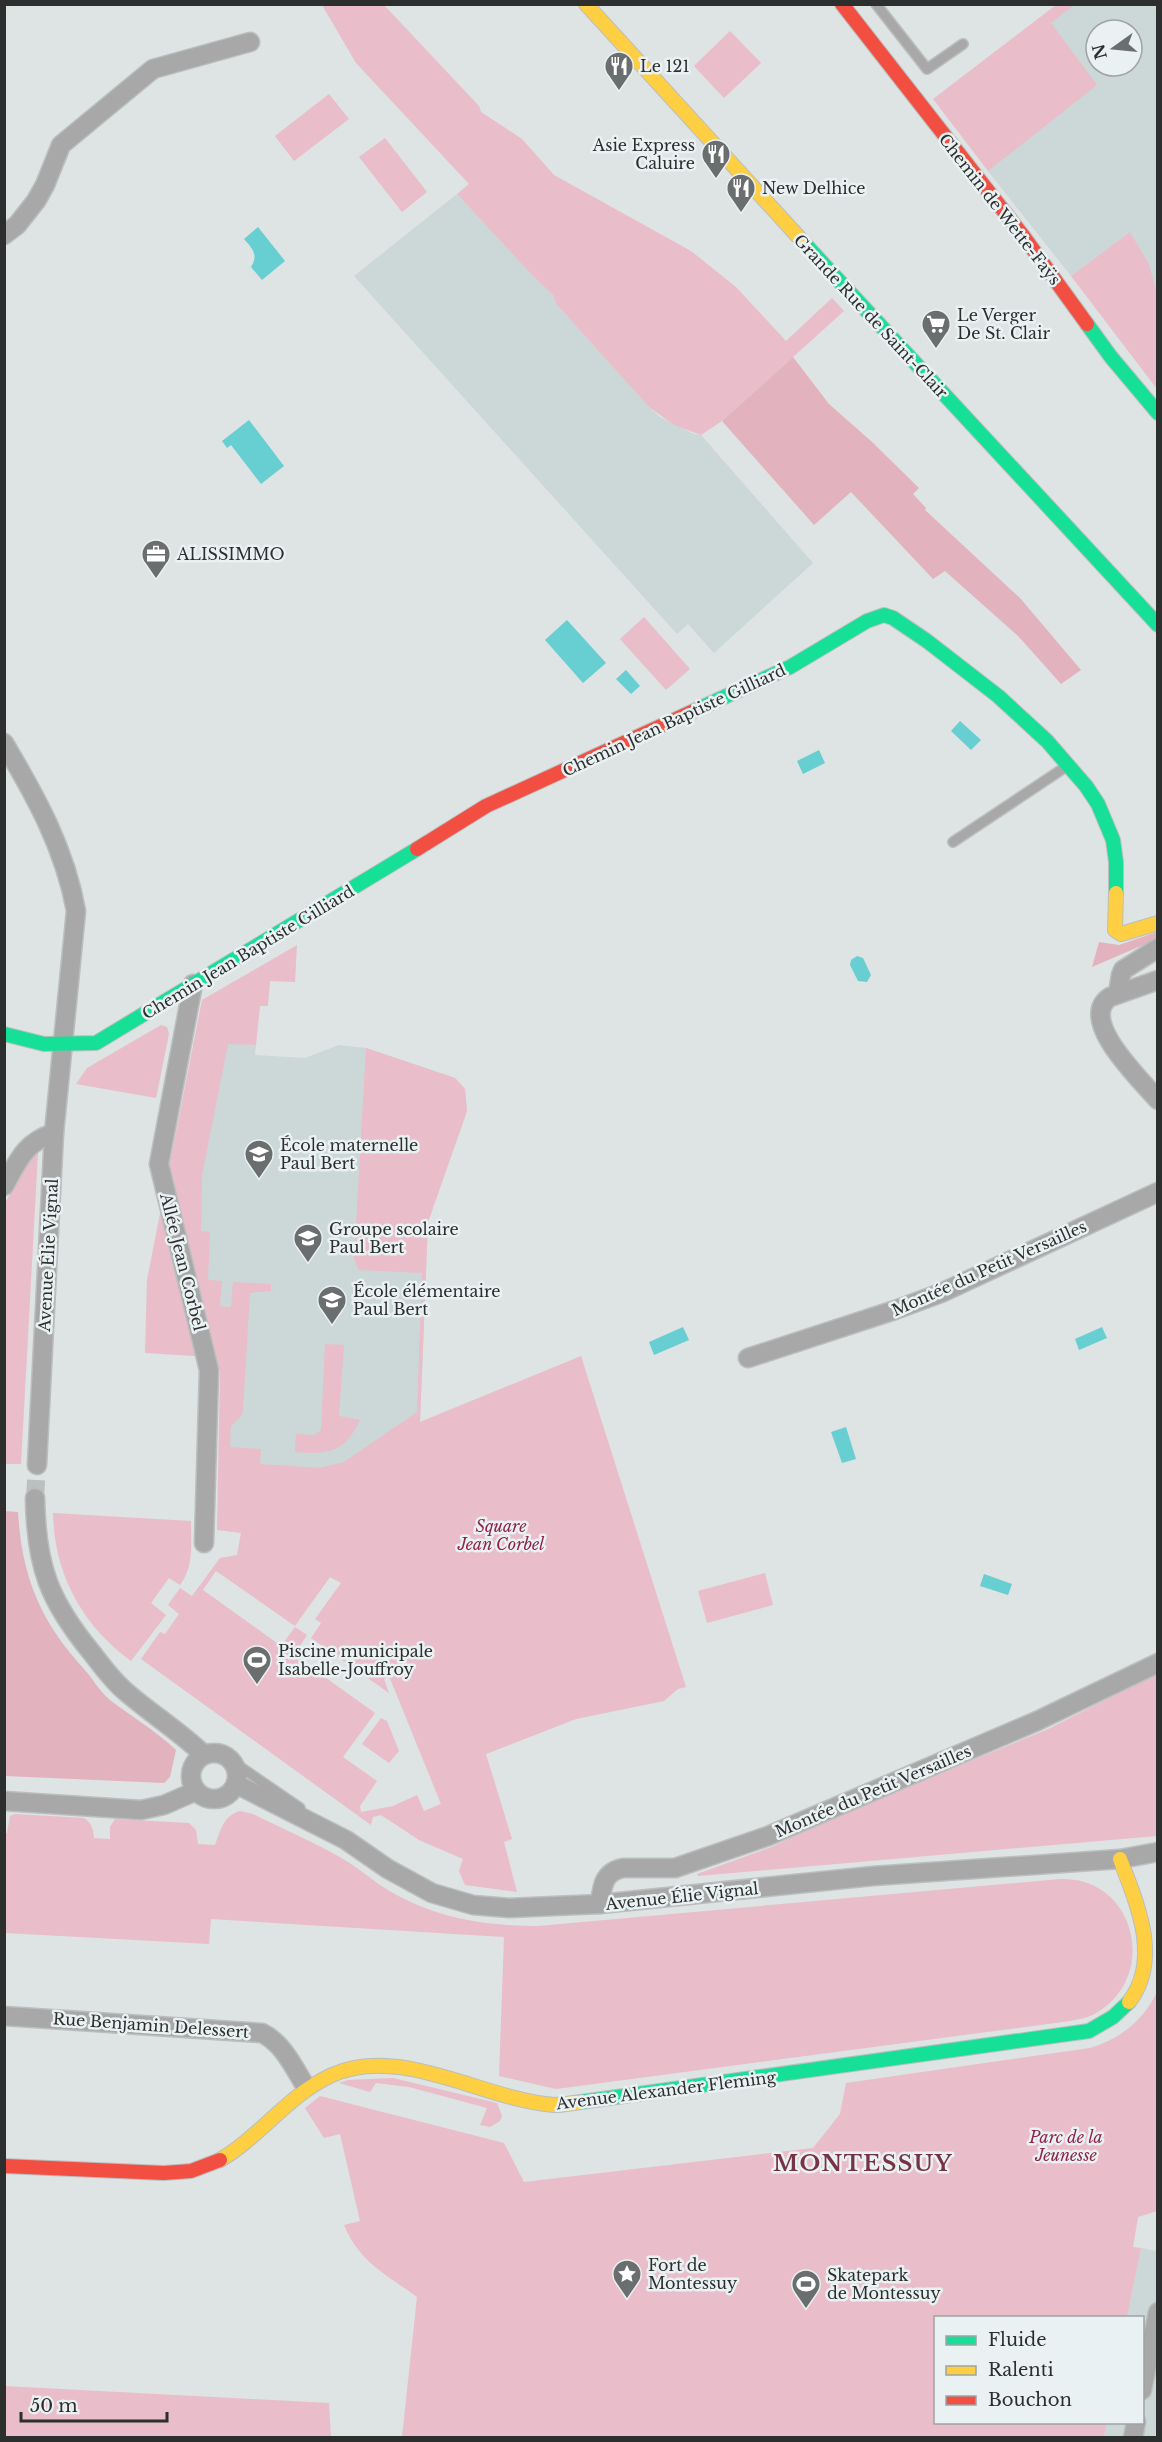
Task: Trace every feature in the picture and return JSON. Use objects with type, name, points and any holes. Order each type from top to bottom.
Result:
[{"type":"street","name":"Grande Rue de Saint-Clair","points":[[586,4],[1158,625]]},
{"type":"street","name":"Chemin de Wette-Faÿs","points":[[842,4],[1024,237],[1111,357],[1158,413]]},
{"type":"street","points":[[4,235],[17,225],[36,201],[61,145],[153,69],[249,42]]},
{"type":"street","name":"Chemin Jean Baptiste Gilliard","points":[[4,1034],[44,1044],[96,1043],[486,806],[790,667],[875,617],[884,615],[893,618],[927,641],[998,696],[1033,727],[1069,765],[1098,804],[1113,840],[1116,862],[1115,930],[1121,934],[1158,923]]},
{"type":"street","name":"Avenue Élie Vignal","points":[[4,743],[38,801],[57,841],[73,889],[76,911],[54,1133],[37,1466]]},
{"type":"street","points":[[1118,993],[1120,975],[1124,970],[1158,948]]},
{"type":"street","points":[[1158,980],[1104,1000],[1099,1017],[1101,1029],[1158,1100]]},
{"type":"street","name":"Allée Jean Corbel","points":[[193,984],[159,1164],[209,1370],[204,1544]]},
{"type":"street","points":[[4,1186],[24,1152],[39,1138],[54,1133]]},
{"type":"street","name":"Montée du Petit Versailles","points":[[748,1358],[941,1293],[1158,1192]]},
{"type":"street","points":[[35,1498],[35,1530],[45,1579],[73,1629],[123,1690],[166,1721],[203,1754]]},
{"type":"street","name":"Montée du Petit Versailles","points":[[600,1904],[602,1884],[606,1876],[615,1870],[675,1868],[768,1836],[1037,1721],[1158,1663]]},
{"type":"street","points":[[216,1752],[223,1754],[233,1762],[236,1769],[236,1784],[226,1796],[220,1799],[206,1798],[192,1785],[190,1771],[193,1764],[203,1754],[216,1752]]},
{"type":"street","name":"Avenue Élie Vignal","points":[[236,1784],[346,1840],[388,1869],[423,1888],[473,1905],[509,1908],[600,1904],[873,1876],[1120,1859],[1158,1852]]},
{"type":"street","points":[[4,1801],[141,1810],[164,1805],[196,1791]]},
{"type":"street","name":"Avenue Alexander Fleming","points":[[4,2166],[171,2174],[203,2169],[235,2152],[251,2140],[306,2087],[338,2072],[357,2068],[390,2067],[480,2087],[519,2100],[539,2104],[574,2104],[1089,2031],[1108,2023],[1133,1999],[1142,1982],[1147,1963],[1148,1946],[1144,1928],[1120,1859]]},
{"type":"street","name":"Rue Benjamin Delessert","points":[[4,2016],[262,2033],[272,2037],[306,2087]]},
{"type":"street","points":[[1144,2385],[1158,2312]]},
{"type":"lane","points":[[876,4],[927,69],[963,44]]},
{"type":"lane","points":[[952,842],[1069,765]]},
{"type":"lane","points":[[233,1762],[346,1840]]},
{"type":"shaded area","points":[[1056,5],[1157,5],[1157,302],[1149,264],[1130,232],[1071,276],[988,171]]},
{"type":"shaded area","points":[[457,194],[553,295],[557,305],[649,407],[660,417],[694,434],[701,435],[813,563],[714,653],[688,624],[677,634],[354,276]]},
{"type":"shaded area","points":[[793,357],[829,404],[919,488],[913,494],[926,508],[925,510],[1020,598],[1081,670],[1061,684],[1019,637],[945,571],[933,579],[851,492],[814,525],[722,421]]},
{"type":"shaded area","points":[[1157,932],[1157,939],[1092,967],[1099,942],[1119,945]]},
{"type":"shaded area","name":"Groupe scolaire Paul Bert","points":[[193,1042],[256,1045],[255,1055],[305,1058],[339,1045],[366,1048],[455,1078],[465,1089],[467,1111],[428,1222],[420,1422],[388,1469],[219,1485],[231,1307],[198,1305]]},
{"type":"shaded area","points":[[5,1511],[18,1512],[20,1535],[29,1578],[36,1597],[56,1633],[106,1696],[176,1750],[170,1777],[164,1783],[5,1776]]},
{"type":"shaded area","points":[[1141,2248],[1157,2251],[1158,2426],[1155,2437],[1104,2438],[1107,2424],[1144,2424],[1144,2316],[1127,2316]]},
{"type":"green space","points":[[322,5],[384,5],[479,106],[481,112],[522,139],[554,175],[691,251],[736,287],[786,341],[832,298],[844,311],[722,421],[701,435],[674,425],[649,407],[557,305],[553,295],[457,194],[469,184],[356,63]]},
{"type":"green space","points":[[1056,5],[1074,5],[1051,23],[1084,67],[1084,78],[1092,78],[1097,85],[988,171],[933,99]]},
{"type":"green space","points":[[730,31],[761,63],[724,98],[694,66]]},
{"type":"green space","points":[[329,94],[349,119],[294,161],[275,136]]},
{"type":"green space","points":[[385,138],[427,192],[402,212],[359,157]]},
{"type":"green space","points":[[1130,232],[1149,264],[1156,291],[1157,389],[1071,276]]},
{"type":"green space","points":[[644,617],[690,669],[666,690],[620,639]]},
{"type":"green space","name":"Square Jean Corbel","points":[[297,945],[295,982],[270,981],[268,1006],[260,1006],[256,1045],[228,1044],[202,1175],[201,1231],[210,1232],[208,1280],[222,1281],[220,1306],[231,1307],[233,1282],[271,1284],[271,1291],[250,1293],[243,1409],[242,1415],[231,1426],[230,1447],[261,1449],[260,1464],[320,1468],[344,1462],[417,1412],[422,1273],[359,1270],[354,1260],[366,1048],[455,1078],[465,1089],[467,1111],[428,1222],[420,1422],[581,1356],[686,1687],[678,1689],[664,1701],[576,1719],[486,1754],[512,1839],[504,1842],[517,1892],[465,1885],[459,1871],[463,1859],[419,1840],[381,1815],[373,1817],[371,1825],[141,1659],[160,1632],[165,1634],[179,1614],[168,1605],[180,1588],[192,1596],[220,1558],[237,1555],[241,1533],[217,1530],[220,1370],[215,1370],[211,1357],[145,1353],[147,1280],[202,1000]],"holes":[[[216,1571],[295,1626],[330,1577],[341,1583],[315,1619],[321,1623],[311,1638],[389,1693],[384,1679],[389,1676],[441,1804],[424,1811],[417,1795],[393,1806],[361,1812],[360,1806],[377,1781],[343,1757],[375,1713],[294,1655],[307,1635],[295,1627],[281,1646],[203,1590]]]},
{"type":"green space","points":[[161,1025],[167,1027],[169,1034],[156,1098],[76,1084],[87,1068]]},
{"type":"green space","points":[[38,1153],[21,1464],[5,1464],[5,1203],[33,1154]]},
{"type":"green space","points":[[325,1344],[344,1345],[339,1416],[360,1420],[348,1439],[334,1449],[317,1453],[295,1452],[296,1434],[315,1435],[321,1430]]},
{"type":"green space","points":[[53,1513],[191,1521],[191,1555],[188,1571],[180,1585],[169,1578],[151,1603],[166,1615],[131,1661],[98,1631],[74,1596],[59,1557]]},
{"type":"green space","points":[[765,1573],[773,1605],[707,1623],[698,1591]]},
{"type":"green space","points":[[1157,1674],[1157,1836],[698,1876],[697,1874],[774,1846],[828,1819],[1046,1730]]},
{"type":"green space","points":[[381,1718],[387,1721],[399,1751],[389,1763],[362,1744]]},
{"type":"green space","points":[[240,1811],[253,1814],[310,1841],[355,1866],[405,1900],[442,1914],[479,1922],[538,1926],[1060,1879],[1086,1882],[1106,1893],[1121,1910],[1130,1931],[1133,1954],[1128,1976],[1116,1996],[1096,2013],[1080,2019],[556,2089],[499,2076],[504,1937],[211,1919],[209,1944],[5,1933],[4,1833],[7,1833],[10,1816],[15,1814],[84,1818],[92,1826],[94,1838],[110,1839],[110,1827],[115,1819],[189,1823],[196,1830],[198,1844],[215,1845],[226,1820]]},
{"type":"green space","name":"Fort de Montessuy","points":[[1157,1992],[1157,2211],[1138,2217],[1133,2247],[1141,2248],[1127,2316],[934,2316],[934,2424],[1107,2424],[1104,2437],[402,2437],[417,2297],[375,2267],[350,2238],[344,2225],[360,2221],[340,2134],[324,2138],[305,2108],[320,2096],[504,2143],[524,2182],[813,2148],[840,2114],[846,2083],[1090,2048],[1121,2034],[1138,2020]]},
{"type":"green space","points":[[393,2078],[497,2103],[502,2116],[500,2121],[490,2127],[480,2125],[487,2108],[409,2087],[376,2083],[370,2092],[339,2083],[348,2080]]},
{"type":"green space","points":[[4,2386],[329,2403],[331,2437],[5,2437]]},
{"type":"water","points":[[258,227],[285,261],[262,280],[251,267],[254,255],[244,239]]},
{"type":"water","points":[[249,420],[284,466],[261,484],[231,445],[227,448],[222,441]]},
{"type":"water","points":[[567,620],[606,663],[583,683],[545,640]]},
{"type":"water","points":[[626,670],[640,686],[631,694],[616,679]]},
{"type":"water","points":[[960,721],[981,740],[971,750],[951,731]]},
{"type":"water","points":[[819,750],[825,763],[803,774],[797,761]]},
{"type":"water","points":[[857,956],[863,958],[871,975],[867,982],[858,981],[850,965],[851,960]]},
{"type":"water","points":[[683,1327],[689,1340],[654,1355],[649,1342]]},
{"type":"water","points":[[1102,1327],[1107,1338],[1079,1350],[1075,1339]]},
{"type":"water","points":[[846,1427],[856,1459],[842,1463],[831,1432]]},
{"type":"water","points":[[984,1574],[1012,1584],[1008,1595],[980,1586]]},
{"type":"tunnel","points":[[35,1498],[37,1465]]},
{"type":"traffic: fast","points":[[804,243],[1158,625]]},
{"type":"traffic: fast","points":[[1087,324],[1111,357],[1158,413]]},
{"type":"traffic: fast","points":[[698,709],[790,667],[867,621],[884,615],[893,618],[927,641],[998,696],[1047,741],[1086,786],[1098,804],[1113,840],[1116,893]]},
{"type":"traffic: fast","points":[[4,1034],[44,1044],[96,1043],[417,849]]},
{"type":"traffic: fast","points":[[581,2102],[1089,2031],[1113,2017],[1129,2002]]},
{"type":"traffic: slow","points":[[586,4],[804,243]]},
{"type":"traffic: slow","points":[[1116,893],[1115,930],[1121,934],[1158,923]]},
{"type":"traffic: slow","points":[[1120,1859],[1139,1913],[1145,1950],[1144,1968],[1139,1985],[1129,2002]]},
{"type":"traffic: slow","points":[[220,2160],[316,2083],[358,2067],[386,2066],[414,2070],[443,2076],[527,2101],[554,2105],[581,2102]]},
{"type":"traffic: jam","points":[[842,4],[1024,237],[1087,324]]},
{"type":"traffic: jam","points":[[417,849],[486,806],[698,709]]},
{"type":"traffic: jam","points":[[4,2166],[164,2173],[191,2171],[220,2160]]},
{"type":"place","name":"Le 121","points":[[619,92]]},
{"type":"place","name":"Asie Express Caluire","points":[[716,180]]},
{"type":"place","name":"New Delhice","points":[[741,214]]},
{"type":"place","name":"Le Verger De St. Clair","points":[[936,350]]},
{"type":"place","name":"ALISSIMMO","points":[[156,580]]},
{"type":"place","name":"École maternelle Paul Bert","points":[[259,1180]]},
{"type":"place","name":"Groupe scolaire Paul Bert","points":[[308,1264]]},
{"type":"place","name":"École élémentaire Paul Bert","points":[[332,1326]]},
{"type":"place","name":"Piscine municipale Isabelle-Jouffroy","points":[[257,1686]]},
{"type":"place","name":"Fort de Montessuy","points":[[627,2300]]},
{"type":"place","name":"Skatepark de Montessuy","points":[[806,2310]]},
{"type":"district","name":"MONTESSUY","points":[[863,2163]]},
{"type":"park label","name":"Parc de la Jeunesse","points":[[1066,2146]]}]
